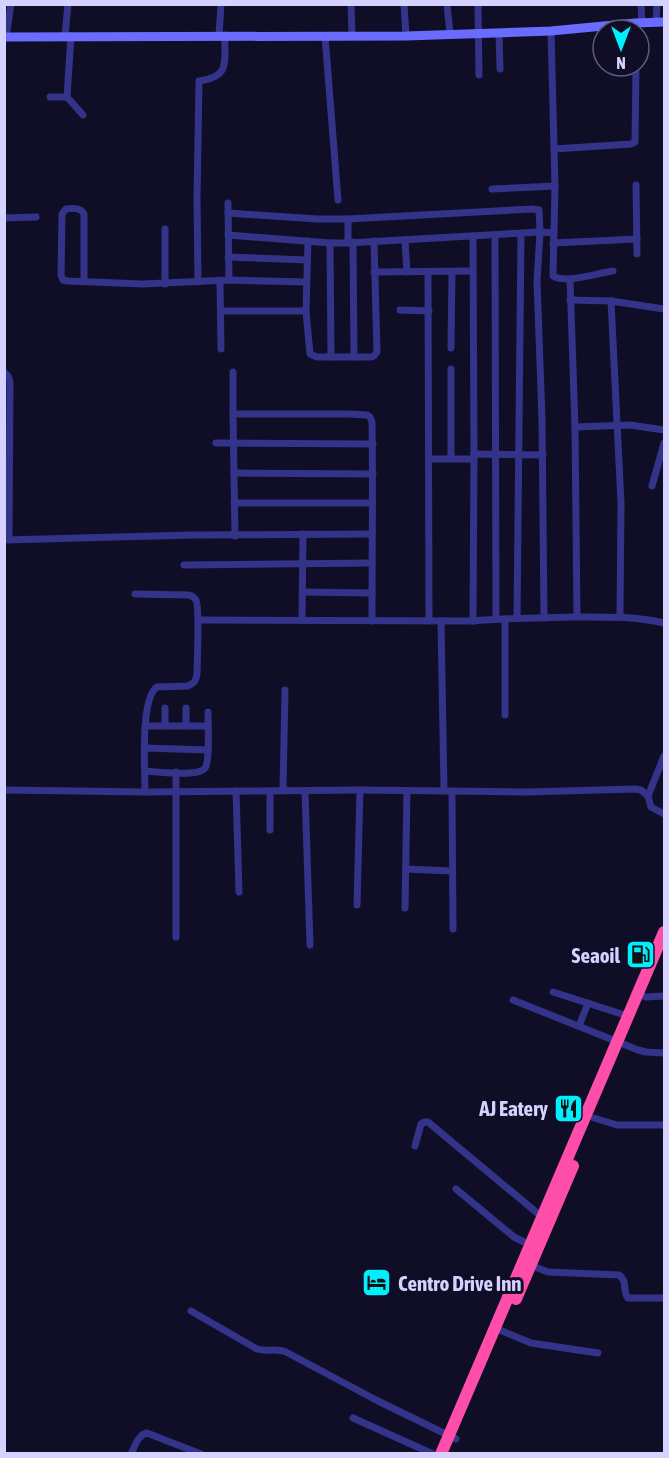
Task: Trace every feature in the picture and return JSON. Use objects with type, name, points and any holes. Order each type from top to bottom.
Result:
[{"type":"highway","points":[[527,1263],[530,1245],[542,1217],[581,1138],[594,1118],[621,1043],[628,1016],[642,995],[664,932]]},
{"type":"highway","points":[[441,1454],[452,1437],[642,995],[664,953]]},
{"type":"highway","points":[[449,1454],[452,1437]]},
{"type":"street","points":[[11,4],[5,37],[406,36],[591,28]]},
{"type":"street","points":[[68,4],[67,97],[83,115]]},
{"type":"street","points":[[198,282],[199,81],[217,77],[222,71],[224,63],[221,4]]},
{"type":"street","points":[[351,4],[352,36]]},
{"type":"street","points":[[404,4],[406,36]]},
{"type":"street","points":[[447,4],[450,34]]},
{"type":"street","points":[[478,4],[479,75]]},
{"type":"street","points":[[657,4],[660,22]]},
{"type":"street","points":[[551,31],[555,149],[553,276],[557,279],[570,279],[613,271]]},
{"type":"street","points":[[499,33],[500,69]]},
{"type":"street","points":[[325,36],[338,200]]},
{"type":"street","points":[[555,149],[635,142],[636,78]]},
{"type":"street","points":[[50,97],[67,97]]},
{"type":"street","points":[[636,185],[637,254]]},
{"type":"street","points":[[492,189],[555,186]]},
{"type":"street","points":[[228,204],[229,280]]},
{"type":"street","points":[[84,282],[84,214],[81,210],[66,209],[62,214],[62,278],[65,281],[84,282],[165,284],[229,280],[306,282]]},
{"type":"street","points":[[228,213],[348,219],[539,210],[537,281],[543,455],[544,618]]},
{"type":"street","points":[[4,218],[36,217]]},
{"type":"street","points":[[348,219],[351,243],[354,357]]},
{"type":"street","points":[[165,229],[165,284]]},
{"type":"street","points":[[228,235],[351,243],[554,233]]},
{"type":"street","points":[[517,618],[521,234]]},
{"type":"street","points":[[495,235],[496,619]]},
{"type":"street","points":[[473,236],[473,621]]},
{"type":"street","points":[[553,243],[637,239]]},
{"type":"street","points":[[405,240],[407,272]]},
{"type":"street","points":[[308,241],[306,311],[310,354],[314,357],[371,357],[377,352],[374,241]]},
{"type":"street","points":[[330,243],[331,357]]},
{"type":"street","points":[[228,257],[307,260]]},
{"type":"street","points":[[374,272],[472,272]]},
{"type":"street","points":[[428,272],[429,621]]},
{"type":"street","points":[[451,348],[452,272]]},
{"type":"street","points":[[570,279],[575,427],[577,617]]},
{"type":"street","points":[[220,281],[222,349]]},
{"type":"street","points":[[570,300],[611,302],[664,309]]},
{"type":"street","points":[[611,302],[621,503],[620,617]]},
{"type":"street","points":[[400,310],[429,311]]},
{"type":"street","points":[[220,311],[306,311]]},
{"type":"street","points":[[451,369],[451,459]]},
{"type":"street","points":[[4,372],[10,382],[7,540],[372,534]]},
{"type":"street","points":[[233,372],[235,536]]},
{"type":"street","points":[[233,414],[367,415],[372,419],[372,621]]},
{"type":"street","points":[[575,427],[638,425],[664,430]]},
{"type":"street","points":[[216,443],[372,444]]},
{"type":"street","points":[[652,486],[664,443]]},
{"type":"street","points":[[429,459],[496,454],[543,455]]},
{"type":"street","points":[[234,473],[373,474]]},
{"type":"street","points":[[234,503],[372,503]]},
{"type":"street","points":[[302,620],[303,534]]},
{"type":"street","points":[[184,566],[372,563]]},
{"type":"street","points":[[302,592],[372,593]]},
{"type":"street","points":[[135,594],[192,596],[197,603],[198,620],[196,680],[188,686],[153,689],[146,710],[145,792]]},
{"type":"street","points":[[198,620],[473,621],[517,618],[620,617],[664,623]]},
{"type":"street","points":[[505,619],[505,715]]},
{"type":"street","points":[[441,621],[444,791]]},
{"type":"street","points":[[283,791],[285,690]]},
{"type":"street","points":[[165,708],[165,726]]},
{"type":"street","points":[[186,708],[186,726]]},
{"type":"street","points":[[145,771],[196,773],[204,770],[207,766],[208,712]]},
{"type":"street","points":[[146,726],[207,726]]},
{"type":"street","points":[[145,748],[208,750]]},
{"type":"street","points":[[648,796],[664,756]]},
{"type":"street","points":[[176,772],[176,937]]},
{"type":"street","points":[[4,790],[526,792],[636,789],[648,796],[651,807],[664,814]]},
{"type":"street","points":[[357,905],[360,790]]},
{"type":"street","points":[[405,908],[407,790]]},
{"type":"street","points":[[236,791],[238,892]]},
{"type":"street","points":[[270,791],[270,830]]},
{"type":"street","points":[[305,791],[310,945]]},
{"type":"street","points":[[452,791],[453,929]]},
{"type":"street","points":[[406,869],[451,871]]},
{"type":"street","points":[[553,992],[628,1016]]},
{"type":"street","points":[[642,995],[664,996]]},
{"type":"street","points":[[513,1000],[646,1052],[664,1053]]},
{"type":"street","points":[[579,1026],[588,1003]]},
{"type":"street","points":[[594,1118],[617,1125],[664,1125]]},
{"type":"street","points":[[415,1146],[421,1124],[428,1122],[542,1217]]},
{"type":"street","points":[[456,1189],[514,1237],[530,1245]]},
{"type":"street","points":[[527,1263],[548,1272],[619,1275],[625,1282],[628,1298],[664,1298]]},
{"type":"street","points":[[191,1311],[257,1349],[286,1352],[452,1437]]},
{"type":"street","points":[[498,1330],[531,1343],[598,1353]]},
{"type":"street","points":[[352,1418],[433,1454]]},
{"type":"street","points":[[131,1454],[139,1438],[147,1433],[201,1454]]},
{"type":"place","name":"Seaoil","points":[[641,955]]},
{"type":"place","name":"AJ Eatery","points":[[569,1108]]},
{"type":"place","name":"Centro Drive Inn","points":[[377,1283]]}]
